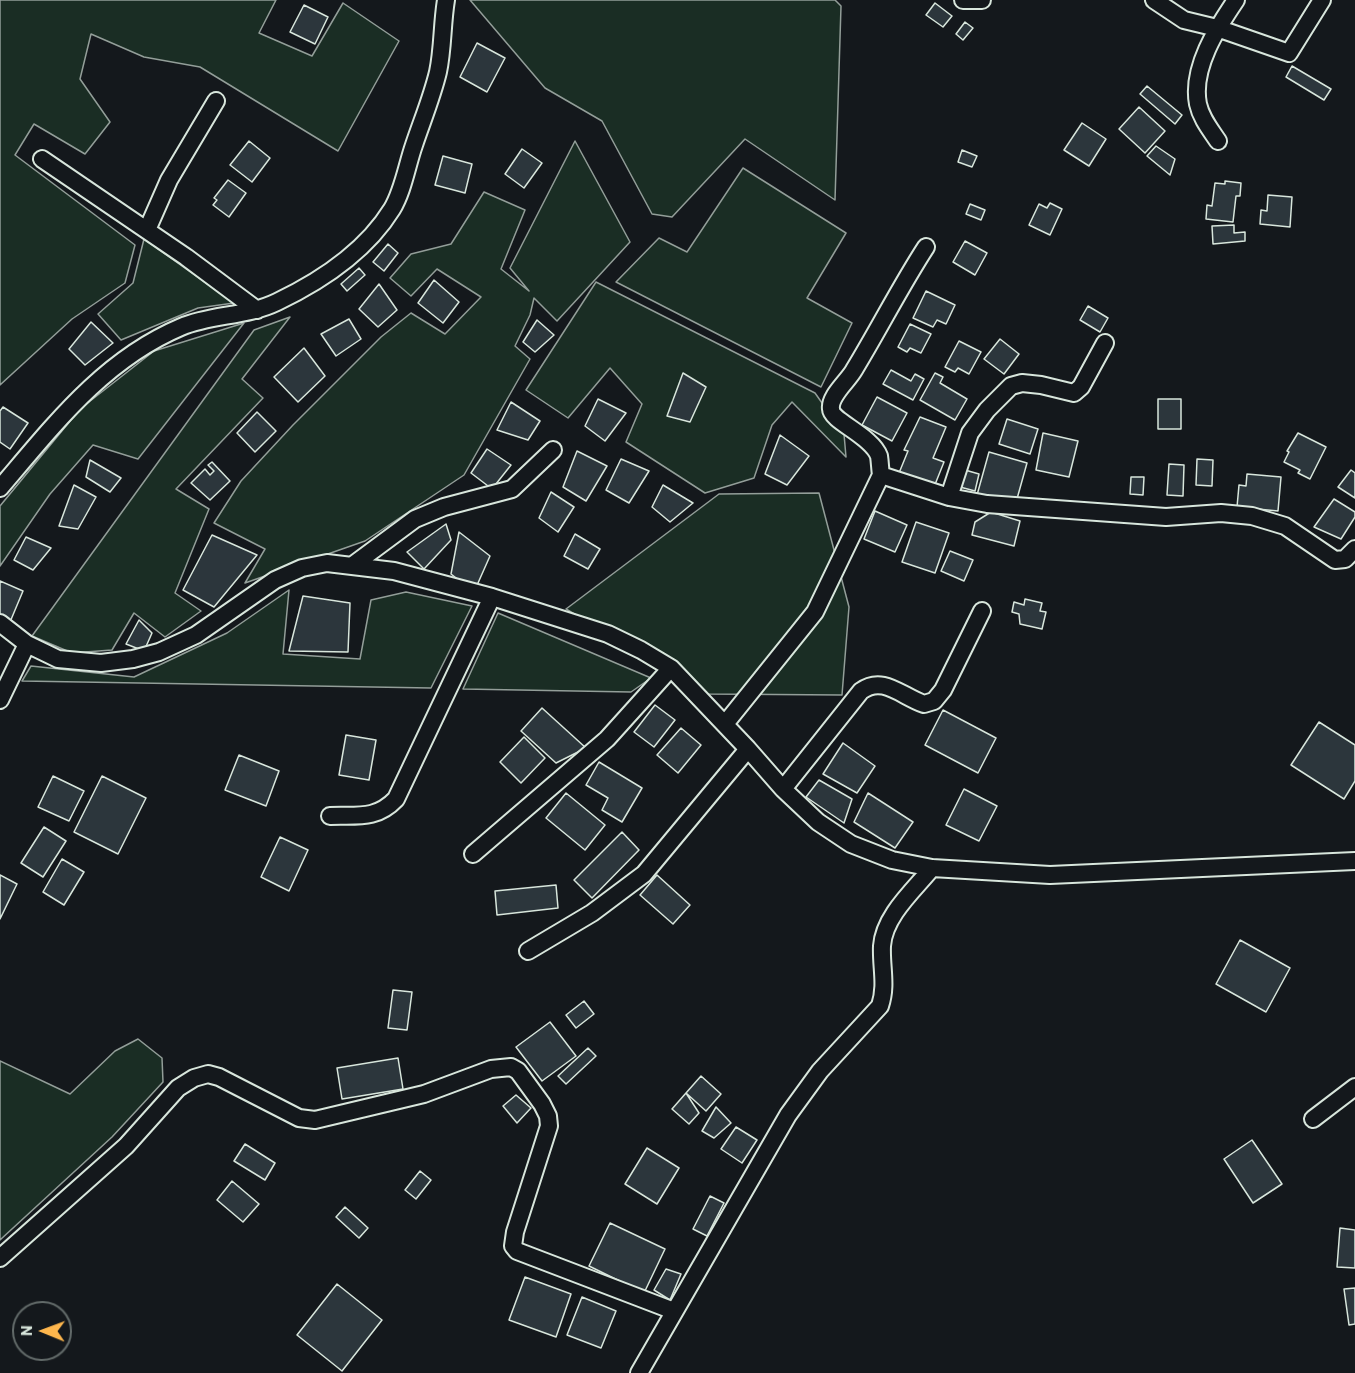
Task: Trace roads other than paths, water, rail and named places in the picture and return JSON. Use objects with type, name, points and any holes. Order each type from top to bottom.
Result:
[{"type":"street","points":[[0,488],[51,427],[102,376],[181,327],[209,318],[257,310],[308,285],[365,244],[393,207],[438,71],[446,0]]},
{"type":"street","points":[[963,0],[982,0]]},
{"type":"street","points":[[1154,0],[1184,20],[1217,28],[1289,53],[1322,0]]},
{"type":"street","points":[[1218,141],[1202,117],[1197,103],[1198,87],[1205,56],[1217,28],[1236,0]]},
{"type":"street","points":[[147,230],[170,180],[216,101]]},
{"type":"street","points":[[42,159],[147,230],[257,310]]},
{"type":"street","points":[[724,724],[816,612],[881,475],[879,456],[866,437],[833,415],[830,409],[833,400],[854,372],[896,294],[926,247]]},
{"type":"street","points":[[949,496],[970,433],[987,410],[1011,386],[1022,383],[1074,393],[1080,387],[1106,343]]},
{"type":"street","points":[[352,565],[415,519],[444,507],[512,489],[553,450]]},
{"type":"street","points":[[881,475],[949,496],[987,504],[1166,517],[1221,513],[1252,516],[1285,526],[1335,560],[1345,559],[1355,549]]},
{"type":"street","points":[[0,623],[27,644],[58,659],[76,663],[133,659],[159,652],[196,635],[275,580],[302,568],[327,563],[394,571],[492,597],[608,634],[641,650],[670,668],[783,789],[818,822],[851,844],[892,860],[932,868],[1050,876],[1355,861]]},
{"type":"street","points":[[330,816],[373,815],[386,810],[396,799],[492,597]]},
{"type":"street","points":[[783,789],[861,691],[872,684],[884,685],[924,704],[934,700],[943,690],[982,611]]},
{"type":"street","points":[[0,700],[27,644]]},
{"type":"street","points":[[472,854],[607,739],[670,668]]},
{"type":"street","points":[[528,951],[592,913],[644,874],[748,749]]},
{"type":"street","points":[[639,1373],[788,1115],[820,1071],[880,1006],[885,992],[882,945],[885,929],[908,896],[932,868]]},
{"type":"street","points":[[0,1258],[126,1146],[178,1088],[194,1078],[208,1074],[219,1077],[299,1118],[315,1120],[424,1094],[491,1069],[511,1067],[518,1071],[542,1104],[548,1116],[549,1126],[515,1232],[513,1245],[517,1251],[675,1311]]},
{"type":"street","points":[[1313,1119],[1355,1087]]}]
